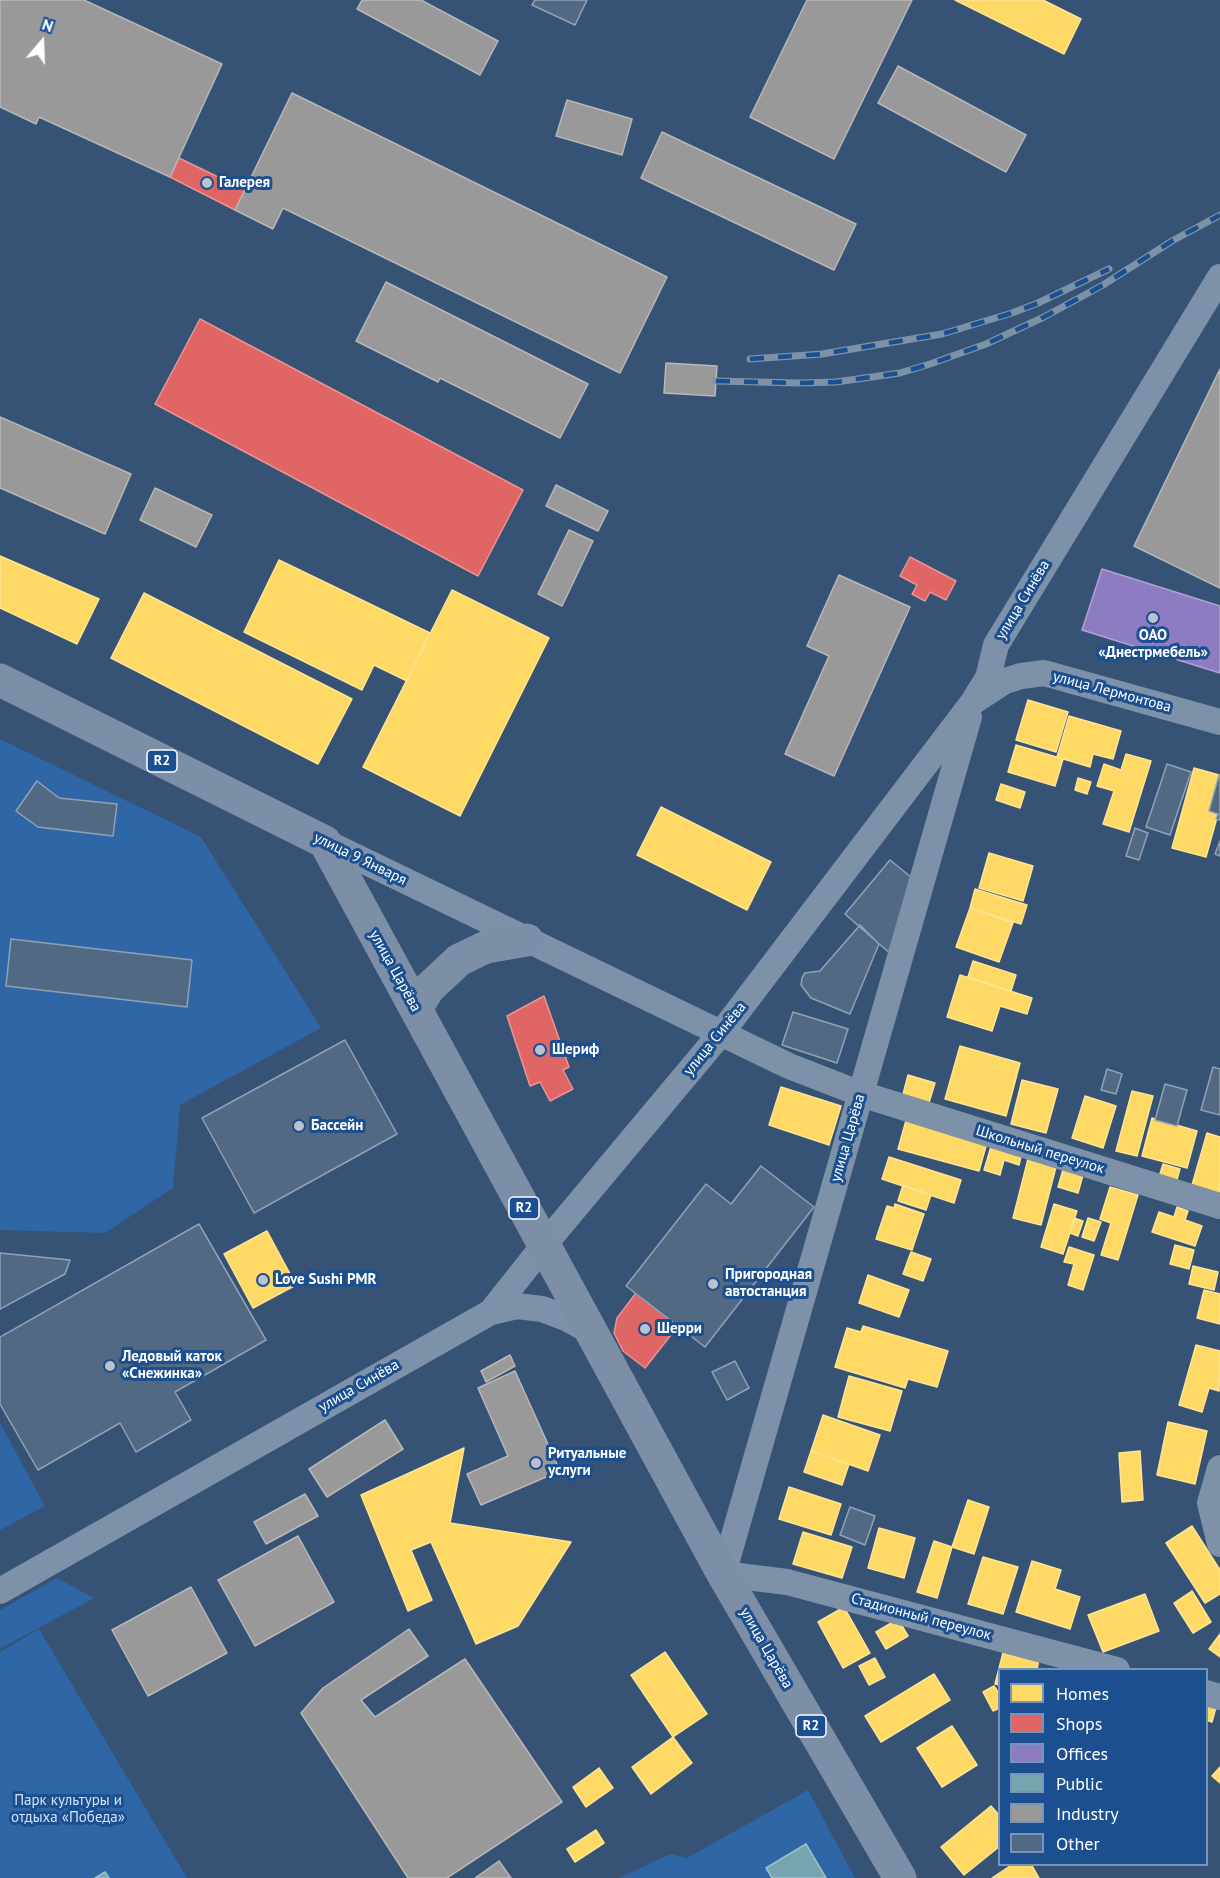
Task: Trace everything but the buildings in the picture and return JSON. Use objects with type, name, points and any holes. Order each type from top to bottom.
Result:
[{"type":"main road","name":"улица 9 Января","points":[[0,680],[325,842]]},
{"type":"main road","name":"улица Царёва","points":[[325,842],[723,1574],[900,1878]]},
{"type":"main road","points":[[416,1009],[428,989],[459,960],[486,947],[527,940]]},
{"type":"street","name":"улица Синёва","points":[[0,1591],[491,1312],[722,1032],[974,702],[988,678],[996,645],[1220,277]]},
{"type":"street","name":"улица Лермонтова","points":[[974,702],[1005,681],[1021,675],[1044,673],[1220,722]]},
{"type":"street","name":"улица Царёва","points":[[723,1574],[974,702]]},
{"type":"street","name":"улица 9 Января","points":[[325,842],[722,1032]]},
{"type":"street","name":"Школьный переулок","points":[[722,1032],[789,1066],[861,1094],[1220,1206]]},
{"type":"street","points":[[491,1312],[517,1306],[542,1309],[566,1318],[590,1331]]},
{"type":"street","points":[[1220,1468],[1210,1503],[1220,1544]]},
{"type":"street","name":"Стадионный переулок","points":[[723,1574],[787,1582],[1110,1668]]},
{"type":"green space","points":[[0,739],[201,837],[321,1028],[180,1105],[173,1188],[105,1233],[0,1230]]},
{"type":"green space","points":[[0,1423],[45,1506],[0,1530]]},
{"type":"green space","points":[[57,1578],[94,1598],[0,1649],[0,1610]]},
{"type":"green space","name":"Парк культуры и отдыха «Победа»","points":[[39,1629],[187,1878],[0,1878],[0,1652]]},
{"type":"green space","points":[[808,1790],[855,1878],[619,1878],[670,1854],[687,1858]]},
{"type":"railway","points":[[716,381],[836,382],[900,373],[930,364],[986,344],[1044,317],[1103,285],[1172,241],[1220,215]]},
{"type":"railway","points":[[750,359],[822,354],[942,334],[1038,303],[1109,269]]},
{"type":"place","name":"Галерея","points":[[207,183]]},
{"type":"place","name":"ОАО «Днестрмебель»","points":[[1153,618]]},
{"type":"place","name":"Шериф","points":[[540,1050]]},
{"type":"place","name":"Бассейн","points":[[299,1126]]},
{"type":"place","name":"Love Sushi PMR","points":[[263,1280]]},
{"type":"place","name":"Пригородная автостанция","points":[[713,1284]]},
{"type":"place","name":"Шерри","points":[[645,1329]]},
{"type":"place","name":"Ледовый каток «Снежинка»","points":[[110,1366]]},
{"type":"place","name":"Ритуальные услуги","points":[[536,1463]]}]
